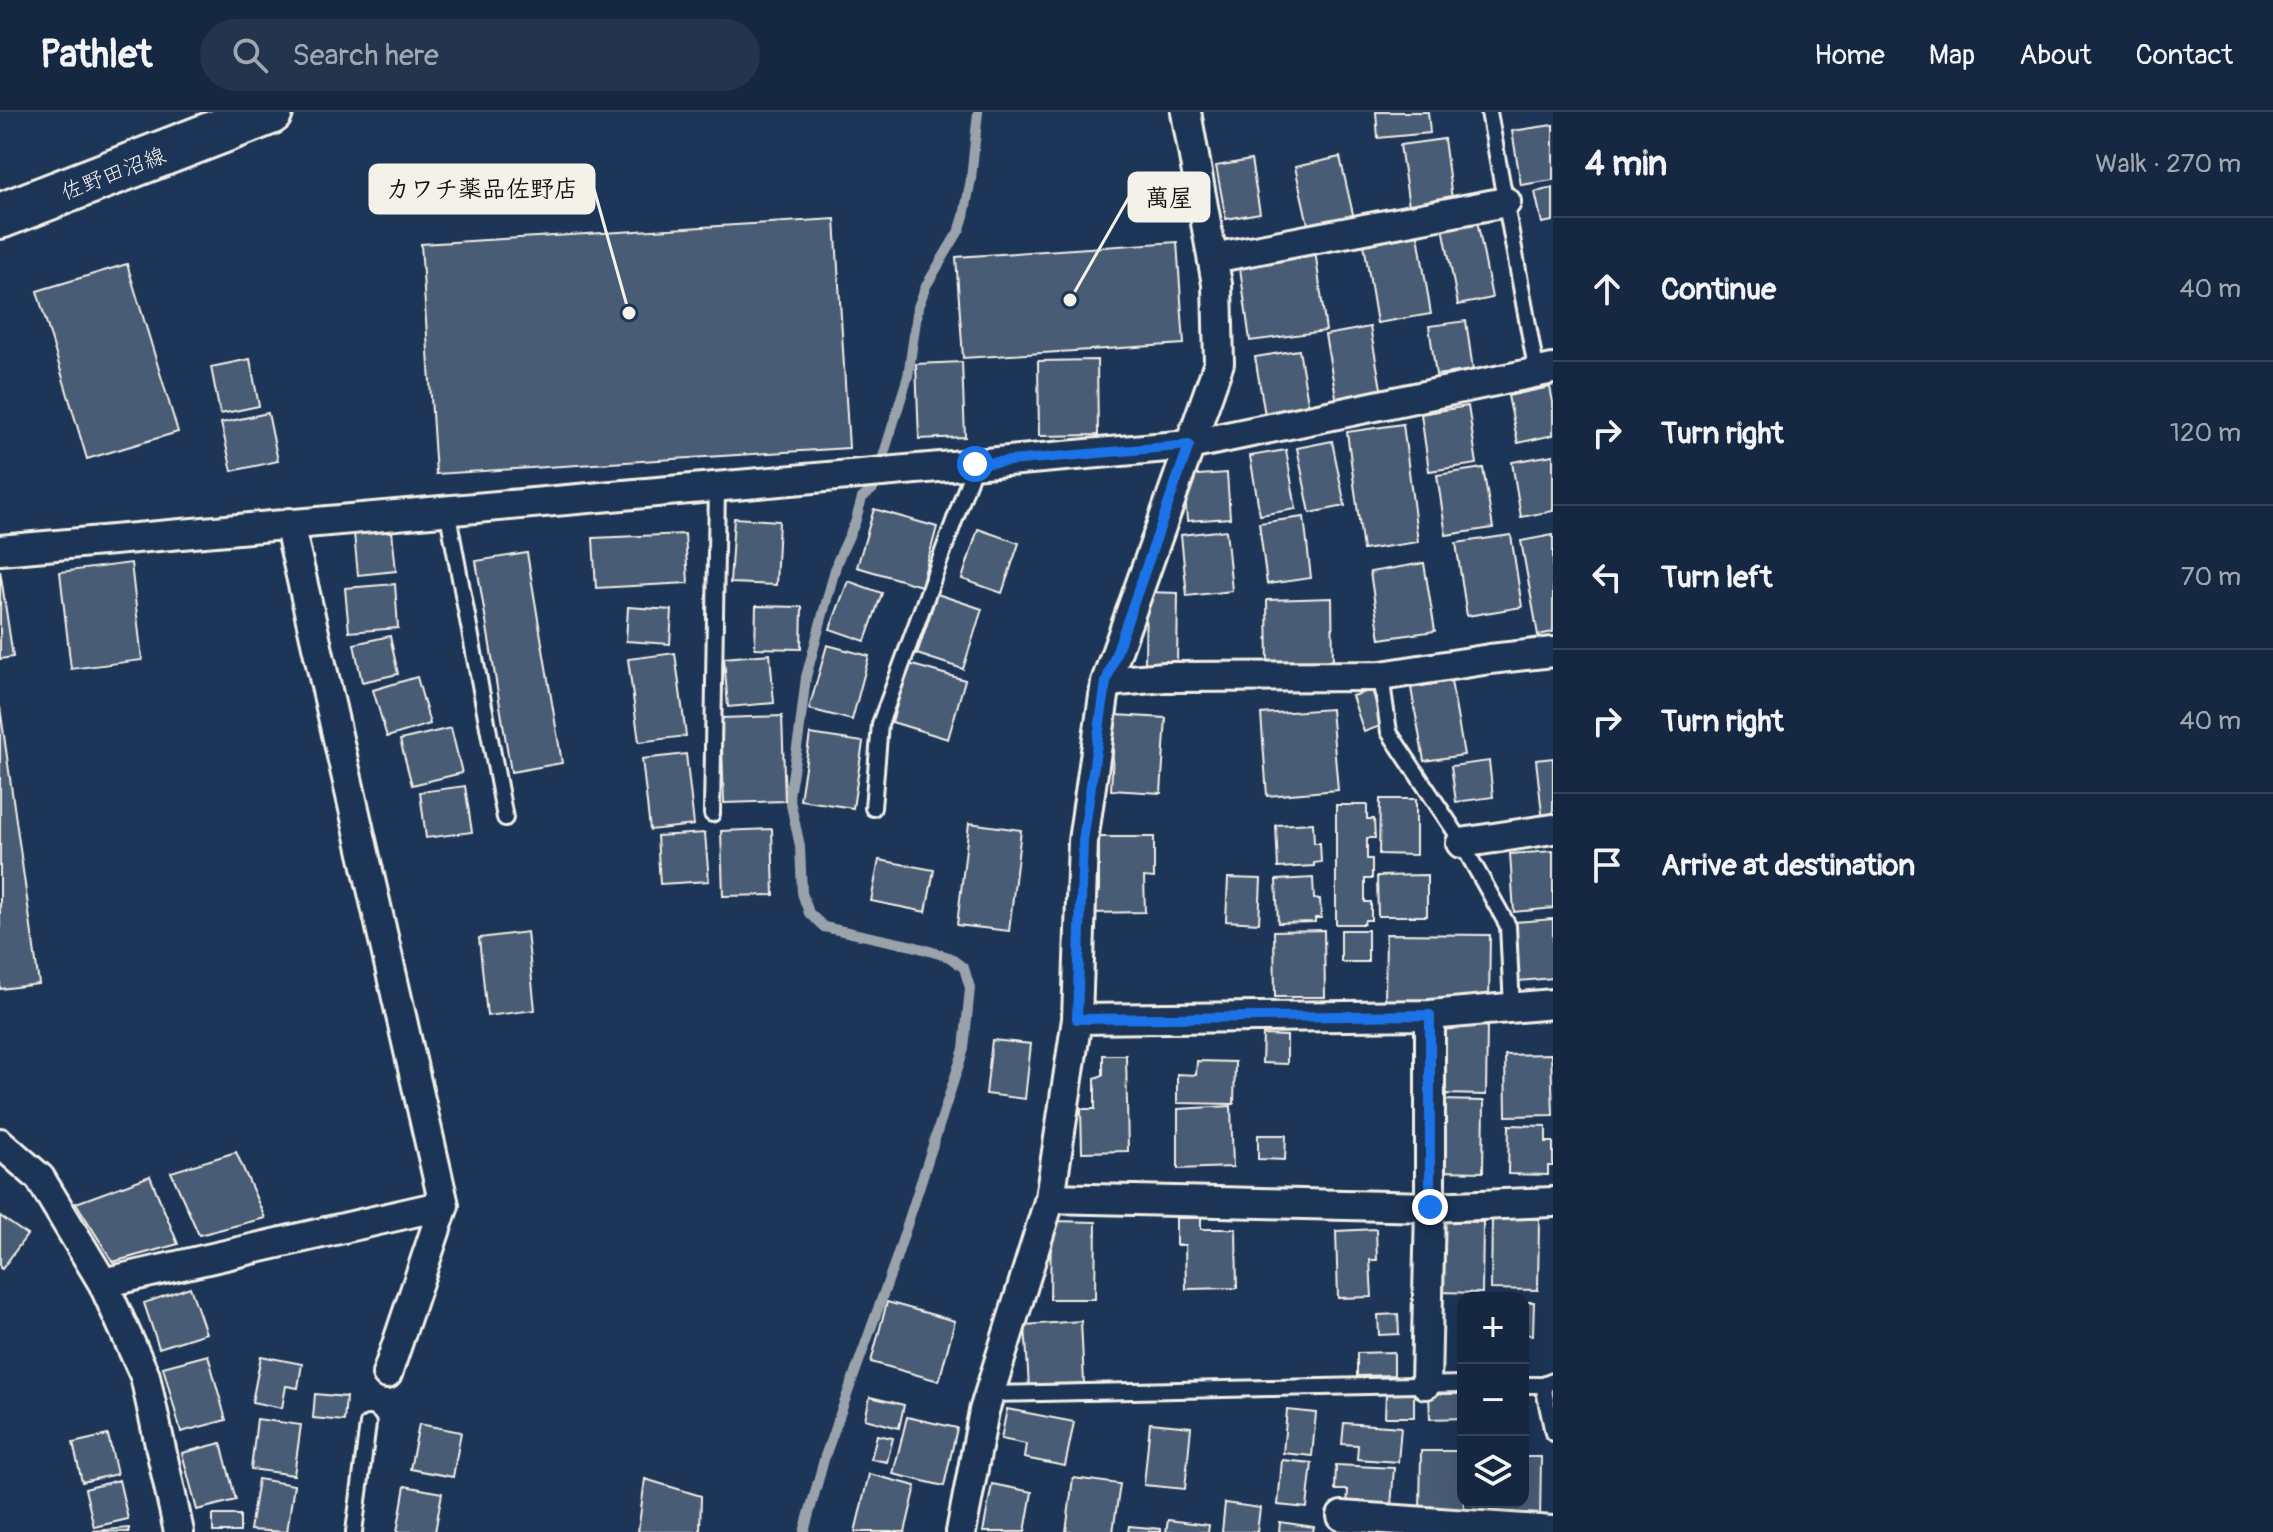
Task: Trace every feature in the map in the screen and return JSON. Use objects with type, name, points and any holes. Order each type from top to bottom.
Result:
[{"type":"main road","name":"佐野田沼線","points":[[0,216],[270,112]]},
{"type":"street","points":[[961,1532],[984,1411],[1050,1198],[1077,1019],[1083,841],[1106,682],[1219,363],[1217,284],[1186,112]]},
{"type":"street","points":[[1213,258],[1506,202]]},
{"type":"street","points":[[0,550],[1189,445],[1545,372]]},
{"type":"street","points":[[289,523],[444,1205],[387,1374]]},
{"type":"street","points":[[1106,682],[1165,677],[1381,676],[1553,652]]},
{"type":"street","points":[[1461,843],[1553,829]]},
{"type":"street","points":[[1077,1019],[1430,1015],[1553,1004]]},
{"type":"street","points":[[1426,1384],[1430,1015]]},
{"type":"street","points":[[0,1143],[40,1178],[103,1283],[145,1376],[179,1532]]},
{"type":"street","points":[[1050,1198],[1430,1207],[1553,1202]]},
{"type":"street","points":[[103,1283],[444,1205]]},
{"type":"street","points":[[1342,1516],[1553,1531]]},
{"type":"lane","points":[[1489,112],[1545,372]]},
{"type":"lane","points":[[873,808],[880,724],[975,464]]},
{"type":"lane","points":[[712,814],[717,486]]},
{"type":"lane","points":[[447,509],[505,818]]},
{"type":"lane","points":[[1381,676],[1389,732],[1461,843],[1508,926],[1512,1008]]},
{"type":"lane","points":[[1548,1383],[1553,1433]]},
{"type":"lane","points":[[990,1394],[1457,1384]]},
{"type":"lane","points":[[354,1532],[368,1424]]},
{"type":"building","points":[[1376,112],[1428,112],[1430,133],[1378,138]]},
{"type":"building","points":[[1553,125],[1553,180],[1521,185],[1512,131]]},
{"type":"building","points":[[1444,139],[1452,199],[1409,206],[1400,145]]},
{"type":"building","points":[[1340,157],[1355,223],[1310,233],[1295,167]]},
{"type":"building","points":[[1251,160],[1260,213],[1226,219],[1216,166]]},
{"type":"building","points":[[1553,188],[1553,221],[1542,223],[1535,192]]},
{"type":"building","points":[[835,219],[849,448],[436,474],[421,244]]},
{"type":"building","points":[[1477,220],[1492,298],[1458,305],[1443,227]]},
{"type":"building","points":[[1418,235],[1431,314],[1377,323],[1364,244]]},
{"type":"building","points":[[1177,242],[1184,344],[963,358],[956,257]]},
{"type":"building","points":[[1315,250],[1326,331],[1250,341],[1239,261]]},
{"type":"building","points":[[127,264],[178,432],[87,459],[37,291]]},
{"type":"building","points":[[1466,321],[1473,370],[1436,375],[1429,326]]},
{"type":"building","points":[[1370,327],[1382,394],[1337,402],[1325,335]]},
{"type":"building","points":[[1299,350],[1309,408],[1265,415],[1255,357]]},
{"type":"building","points":[[250,359],[259,406],[220,414],[211,367]]},
{"type":"building","points":[[1097,360],[1098,435],[1039,436],[1038,361]]},
{"type":"building","points":[[962,362],[965,437],[919,439],[916,364]]},
{"type":"building","points":[[1550,387],[1553,435],[1518,443],[1508,396]]},
{"type":"building","points":[[1468,406],[1477,464],[1429,471],[1421,414]]},
{"type":"building","points":[[268,413],[278,461],[232,471],[221,423]]},
{"type":"building","points":[[1403,424],[1418,542],[1363,550],[1347,432]]},
{"type":"building","points":[[1332,441],[1345,506],[1310,513],[1297,448]]},
{"type":"building","points":[[1286,450],[1296,509],[1260,515],[1250,456]]},
{"type":"building","points":[[1553,455],[1553,511],[1521,517],[1512,462]]},
{"type":"building","points":[[1483,468],[1493,528],[1446,535],[1437,475]]},
{"type":"building","points":[[1227,473],[1230,518],[1187,521],[1184,476]]},
{"type":"building","points":[[874,509],[937,527],[921,586],[857,567]]},
{"type":"building","points":[[1304,517],[1311,578],[1267,584],[1259,523]]},
{"type":"building","points":[[734,518],[779,521],[776,585],[730,583]]},
{"type":"building","points":[[978,529],[1019,543],[1002,593],[962,579]]},
{"type":"building","points":[[1226,530],[1232,591],[1187,596],[1181,535]]},
{"type":"building","points":[[392,531],[396,571],[358,575],[354,534]]},
{"type":"building","points":[[685,534],[688,583],[596,588],[593,538]]},
{"type":"building","points":[[1511,535],[1522,607],[1467,616],[1456,543]]},
{"type":"building","points":[[1553,535],[1553,632],[1538,635],[1521,541]]},
{"type":"building","points":[[527,553],[562,763],[511,772],[476,561]]},
{"type":"building","points":[[131,563],[142,660],[71,669],[60,572]]},
{"type":"building","points":[[1424,563],[1435,631],[1380,639],[1370,572]]},
{"type":"building","points":[[0,570],[13,657],[0,659]]},
{"type":"building","points":[[848,581],[882,593],[865,641],[830,629]]},
{"type":"building","points":[[395,584],[398,628],[349,632],[345,588]]},
{"type":"building","points":[[1146,592],[1178,593],[1177,663],[1145,663]]},
{"type":"building","points":[[937,594],[982,609],[963,669],[917,654]]},
{"type":"building","points":[[1332,598],[1333,664],[1268,666],[1267,600]]},
{"type":"building","points":[[756,606],[802,607],[801,649],[755,648]]},
{"type":"building","points":[[628,607],[672,610],[670,644],[626,641]]},
{"type":"building","points":[[390,636],[398,674],[362,682],[354,644]]},
{"type":"building","points":[[827,645],[869,656],[852,720],[809,709]]},
{"type":"building","points":[[675,653],[686,736],[639,742],[628,659]]},
{"type":"building","points":[[770,654],[774,703],[728,707],[724,658]]},
{"type":"building","points":[[909,664],[965,680],[948,739],[892,722]]},
{"type":"building","points":[[417,677],[430,724],[387,737],[373,690]]},
{"type":"building","points":[[1451,681],[1464,755],[1424,761],[1411,688]]},
{"type":"building","points":[[1372,690],[1383,725],[1364,732],[1352,696]]},
{"type":"building","points":[[0,707],[39,984],[0,989]]},
{"type":"building","points":[[1331,709],[1338,790],[1267,796],[1261,714]]},
{"type":"building","points":[[1115,715],[1166,718],[1161,793],[1111,790]]},
{"type":"building","points":[[782,716],[785,801],[724,803],[721,718]]},
{"type":"building","points":[[451,728],[462,773],[412,785],[400,740]]},
{"type":"building","points":[[810,734],[863,742],[853,808],[800,800]]},
{"type":"building","points":[[686,754],[694,825],[650,830],[642,759]]},
{"type":"building","points":[[1553,758],[1553,821],[1543,822],[1536,760]]},
{"type":"building","points":[[1489,761],[1493,797],[1456,802],[1451,766]]},
{"type":"building","points":[[465,786],[472,832],[426,838],[420,792]]},
{"type":"building","points":[[1380,799],[1416,799],[1416,855],[1379,854]]},
{"type":"building","points":[[1336,805],[1367,805],[1367,819],[1374,819],[1375,838],[1367,838],[1367,859],[1372,859],[1372,879],[1365,879],[1365,902],[1371,902],[1371,920],[1365,920],[1364,924],[1336,924]]},
{"type":"building","points":[[969,823],[1021,830],[1009,931],[957,925]]},
{"type":"building","points":[[1313,823],[1314,843],[1320,843],[1321,862],[1314,863],[1314,866],[1278,868],[1276,825]]},
{"type":"building","points":[[772,829],[774,895],[723,896],[721,831]]},
{"type":"building","points":[[705,833],[709,881],[660,884],[657,836]]},
{"type":"building","points":[[1099,837],[1154,837],[1154,878],[1144,877],[1145,912],[1090,913],[1089,892],[1099,892]]},
{"type":"building","points":[[1553,851],[1553,908],[1514,912],[1510,854]]},
{"type":"building","points":[[879,860],[934,870],[926,912],[871,901]]},
{"type":"building","points":[[1427,875],[1427,916],[1378,916],[1377,876]]},
{"type":"building","points":[[1228,878],[1261,879],[1259,923],[1226,921]]},
{"type":"building","points":[[1313,878],[1314,899],[1320,899],[1321,918],[1315,918],[1315,922],[1278,923],[1276,880]]},
{"type":"building","points":[[1553,919],[1553,978],[1519,981],[1514,922]]},
{"type":"building","points":[[1324,930],[1325,997],[1275,997],[1274,931]]},
{"type":"building","points":[[1341,930],[1368,930],[1368,962],[1341,962]]},
{"type":"building","points":[[527,932],[535,1010],[487,1016],[479,938]]},
{"type":"building","points":[[1386,934],[1490,935],[1489,1004],[1385,1003]]},
{"type":"building","points":[[1441,1023],[1487,1024],[1486,1095],[1440,1094]]},
{"type":"building","points":[[1263,1035],[1287,1036],[1287,1064],[1262,1063]]},
{"type":"building","points":[[992,1040],[1031,1044],[1025,1099],[986,1094]]},
{"type":"building","points":[[1551,1054],[1553,1115],[1506,1116],[1505,1055]]},
{"type":"building","points":[[1103,1055],[1126,1055],[1128,1151],[1082,1152],[1081,1109],[1095,1109],[1095,1078],[1103,1075]]},
{"type":"building","points":[[1197,1061],[1235,1062],[1234,1104],[1177,1103],[1177,1074],[1196,1075]]},
{"type":"building","points":[[1438,1100],[1484,1101],[1483,1172],[1437,1171]]},
{"type":"building","points":[[1231,1106],[1233,1167],[1178,1169],[1178,1109]]},
{"type":"building","points":[[1509,1125],[1546,1126],[1546,1142],[1553,1142],[1553,1166],[1548,1166],[1548,1175],[1508,1174]]},
{"type":"building","points":[[1258,1135],[1286,1135],[1285,1160],[1258,1159]]},
{"type":"building","points":[[236,1152],[265,1218],[199,1235],[171,1172]]},
{"type":"building","points":[[150,1176],[178,1244],[113,1262],[76,1203]]},
{"type":"building","points":[[0,1216],[27,1235],[2,1269],[0,1268]]},
{"type":"building","points":[[1176,1218],[1201,1218],[1201,1229],[1236,1229],[1237,1288],[1186,1289],[1185,1245],[1176,1245]]},
{"type":"building","points":[[1492,1218],[1539,1219],[1538,1290],[1491,1289]]},
{"type":"building","points":[[1051,1221],[1096,1222],[1095,1299],[1050,1299]]},
{"type":"building","points":[[1437,1221],[1483,1222],[1482,1292],[1436,1292]]},
{"type":"building","points":[[1376,1229],[1377,1260],[1370,1260],[1372,1297],[1338,1298],[1336,1231]]},
{"type":"building","points":[[190,1287],[206,1333],[159,1348],[144,1303]]},
{"type":"building","points":[[887,1302],[955,1321],[939,1381],[871,1362]]},
{"type":"building","points":[[1529,1302],[1534,1302],[1533,1335],[1529,1335]]},
{"type":"building","points":[[1398,1314],[1399,1334],[1379,1335],[1378,1315]]},
{"type":"building","points":[[1081,1321],[1084,1383],[1029,1387],[1025,1325]]},
{"type":"building","points":[[1394,1352],[1394,1375],[1357,1376],[1357,1353]]},
{"type":"building","points":[[208,1355],[226,1420],[181,1432],[163,1367]]},
{"type":"building","points":[[261,1356],[302,1364],[298,1388],[286,1386],[282,1408],[252,1402]]},
{"type":"building","points":[[1386,1393],[1414,1393],[1414,1417],[1385,1417]]},
{"type":"building","points":[[315,1394],[346,1397],[344,1421],[313,1418]]},
{"type":"building","points":[[1429,1394],[1457,1394],[1457,1418],[1430,1419]]},
{"type":"building","points":[[870,1397],[904,1405],[899,1428],[865,1419]]},
{"type":"building","points":[[1007,1409],[1074,1422],[1065,1466],[1024,1458],[1026,1444],[1001,1439]]},
{"type":"building","points":[[1287,1410],[1316,1413],[1312,1456],[1283,1453]]},
{"type":"building","points":[[907,1417],[957,1428],[944,1486],[893,1474]]},
{"type":"building","points":[[257,1419],[301,1425],[294,1475],[251,1469]]},
{"type":"building","points":[[1150,1423],[1191,1427],[1185,1489],[1144,1485]]},
{"type":"building","points":[[1344,1423],[1401,1427],[1398,1462],[1357,1459],[1358,1445],[1342,1444]]},
{"type":"building","points":[[419,1424],[461,1432],[453,1477],[410,1469]]},
{"type":"building","points":[[108,1435],[117,1474],[82,1482],[73,1443]]},
{"type":"building","points":[[877,1435],[893,1438],[887,1462],[871,1459]]},
{"type":"building","points":[[221,1443],[236,1500],[197,1510],[182,1453]]},
{"type":"building","points":[[1421,1451],[1457,1451],[1457,1508],[1464,1508],[1464,1513],[1420,1512]]},
{"type":"building","points":[[1529,1457],[1541,1457],[1540,1521],[1490,1520],[1490,1508],[1529,1508]]},
{"type":"building","points":[[1282,1460],[1312,1463],[1307,1508],[1278,1505]]},
{"type":"building","points":[[1336,1465],[1394,1468],[1391,1507],[1347,1505],[1348,1490],[1335,1490]]},
{"type":"building","points":[[869,1474],[916,1486],[905,1532],[855,1532]]},
{"type":"building","points":[[1073,1478],[1120,1484],[1113,1532],[1066,1532]]},
{"type":"building","points":[[258,1479],[294,1485],[287,1532],[250,1530]]},
{"type":"building","points":[[645,1479],[701,1496],[700,1532],[638,1532]]},
{"type":"building","points":[[119,1480],[128,1519],[94,1527],[85,1489]]},
{"type":"building","points":[[992,1484],[1032,1492],[1025,1532],[983,1532]]},
{"type":"building","points":[[405,1486],[442,1493],[435,1532],[397,1532]]},
{"type":"building","points":[[1225,1503],[1260,1508],[1257,1532],[1222,1532]]},
{"type":"building","points":[[213,1515],[240,1515],[240,1532],[213,1532]]},
{"type":"building","points":[[1168,1520],[1209,1525],[1208,1532],[1166,1532]]},
{"type":"building","points":[[1280,1522],[1314,1527],[1313,1532],[1279,1532]]},
{"type":"building","points":[[1129,1526],[1161,1529],[1161,1532],[1128,1532]]},
{"type":"building","points":[[129,1528],[129,1532],[93,1531]]},
{"type":"waterway","points":[[804,1532],[825,1456],[896,1259],[964,1049],[970,988],[964,968],[949,957],[824,927],[809,913],[802,893],[800,846],[789,796],[806,677],[837,562],[855,523],[862,498],[873,489],[908,376],[918,307],[926,286],[960,229],[971,179],[978,112]]},
{"type":"place","name":"萬屋","points":[[1070,300]]},
{"type":"place","name":"カワチ薬品佐野店","points":[[629,313]]},
{"type":"route","points":[[975,464],[1189,445],[1106,682],[1083,841],[1077,1019],[1430,1015],[1430,1207]]}]
